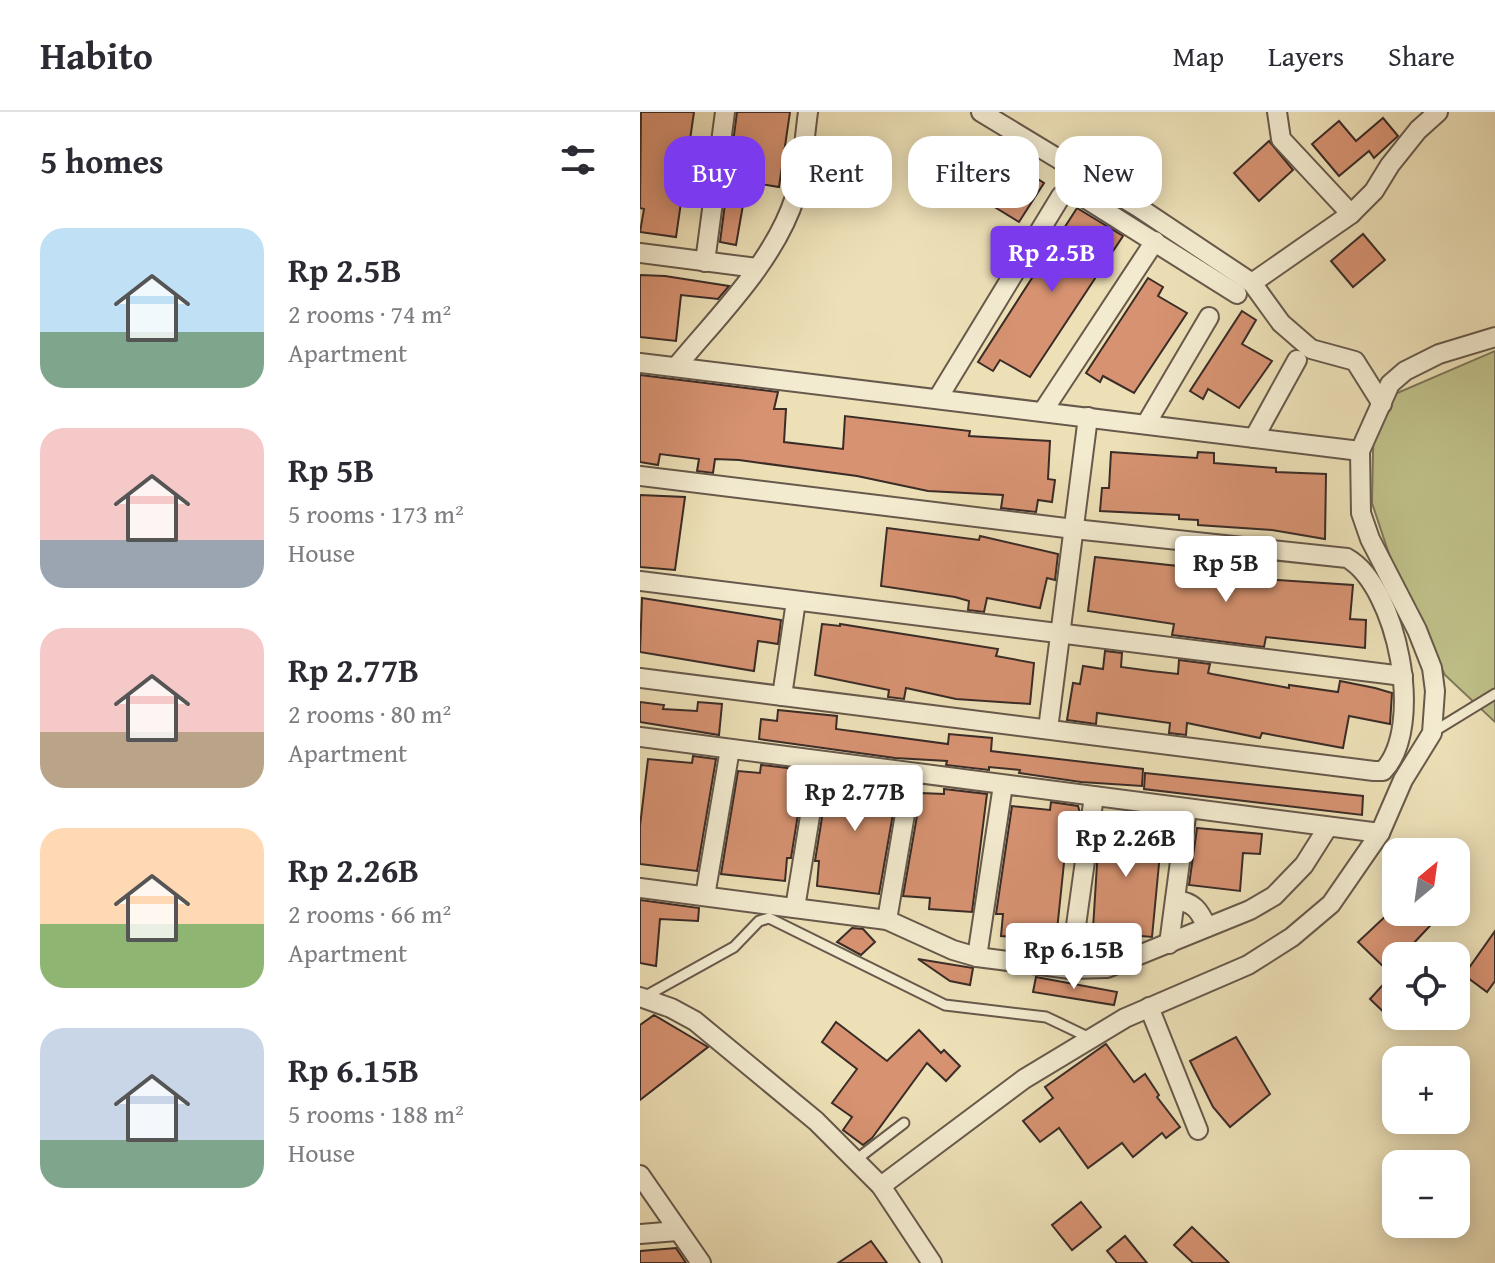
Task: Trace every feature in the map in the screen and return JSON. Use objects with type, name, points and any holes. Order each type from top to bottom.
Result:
[{"type":"street","points":[[705,262],[725,112]]},
{"type":"street","points":[[676,367],[757,268],[794,201],[808,112]]},
{"type":"street","points":[[981,112],[1138,207],[1245,288],[1311,349],[1355,361],[1382,404]]},
{"type":"street","points":[[1277,112],[1281,139],[1351,214]]},
{"type":"street","points":[[1245,288],[1351,214],[1374,191],[1418,130],[1438,112]]},
{"type":"street","points":[[938,398],[1061,196],[1075,192],[1155,241],[1245,288]]},
{"type":"street","points":[[1043,411],[1155,241]]},
{"type":"street","points":[[640,253],[757,268]]},
{"type":"street","points":[[1146,424],[1209,317]]},
{"type":"street","points":[[881,1186],[1024,1079],[1149,1007],[1248,965],[1292,937],[1331,904],[1380,833],[1403,780],[1432,733],[1435,691],[1432,668],[1417,630],[1370,539],[1361,513],[1360,451],[1390,384],[1418,362],[1495,337]]},
{"type":"street","points":[[1254,438],[1297,360]]},
{"type":"street","points":[[640,363],[1360,451]]},
{"type":"street","points":[[1048,729],[1088,417]]},
{"type":"street","points":[[640,476],[1074,529],[1347,558],[1362,566],[1371,577],[1399,648],[1405,711],[1391,763],[1383,771],[640,678]]},
{"type":"street","points":[[640,581],[1403,676]]},
{"type":"street","points":[[782,696],[796,601]]},
{"type":"street","points":[[640,739],[1380,833]]},
{"type":"street","points":[[705,896],[730,749]]},
{"type":"street","points":[[795,908],[819,761]]},
{"type":"street","points":[[887,920],[912,773]]},
{"type":"street","points":[[977,957],[1003,785]]},
{"type":"street","points":[[1070,969],[1094,796]]},
{"type":"street","points":[[1169,944],[1187,809]]},
{"type":"street","points":[[640,888],[887,920],[953,950],[977,957],[1070,969],[1107,968],[1250,910],[1287,885],[1328,827]]},
{"type":"street","points":[[1175,900],[1185,901],[1199,909],[1207,927]]},
{"type":"street","points":[[642,997],[695,1021],[816,1121],[881,1186],[932,1263]]},
{"type":"street","points":[[1149,1007],[1198,1130]]},
{"type":"street","points":[[640,1175],[701,1263]]},
{"type":"street","points":[[640,1234],[677,1231]]},
{"type":"lane","points":[[1432,733],[1495,694]]},
{"type":"lane","points":[[642,997],[734,947],[759,921],[769,918],[945,1005],[1046,1017],[1091,1038]]},
{"type":"lane","points":[[857,1159],[904,1123]]},
{"type":"green space","points":[[1495,351],[1495,722],[1445,675],[1400,587],[1372,503],[1374,403]]},
{"type":"building","points":[[641,112],[694,112],[691,136],[664,136],[664,208],[680,208],[676,237],[640,232],[644,209],[640,208]]},
{"type":"building","points":[[737,112],[790,112],[786,136],[781,136],[779,187],[765,185],[765,136],[734,136]]},
{"type":"building","points":[[1383,118],[1398,136],[1374,158],[1369,151],[1339,176],[1312,144],[1339,121],[1356,141]]},
{"type":"building","points":[[1269,141],[1293,170],[1259,201],[1234,173]]},
{"type":"building","points":[[724,208],[742,208],[736,245],[720,242]]},
{"type":"building","points":[[996,208],[1028,208],[1019,222]]},
{"type":"building","points":[[1077,208],[1123,236],[1030,377],[1000,360],[993,371],[978,362]]},
{"type":"building","points":[[1363,234],[1385,260],[1353,287],[1331,261]]},
{"type":"building","points":[[640,275],[729,286],[718,299],[681,295],[676,341],[640,337]]},
{"type":"building","points":[[1148,278],[1163,287],[1158,296],[1187,313],[1134,393],[1103,376],[1100,382],[1086,373]]},
{"type":"building","points":[[1242,311],[1256,320],[1242,344],[1272,361],[1239,408],[1208,389],[1203,399],[1190,391]]},
{"type":"building","points":[[640,375],[778,392],[774,409],[786,409],[784,442],[843,449],[845,416],[970,431],[969,436],[1050,441],[1048,479],[1055,480],[1052,502],[1038,500],[1036,512],[1001,508],[1003,495],[928,491],[857,476],[739,460],[715,459],[713,473],[697,471],[699,459],[660,454],[658,465],[640,462]]},
{"type":"building","points":[[1111,452],[1197,458],[1198,452],[1214,453],[1214,463],[1276,468],[1276,472],[1326,474],[1325,539],[1272,530],[1198,525],[1198,520],[1179,519],[1179,515],[1100,511],[1102,488],[1109,488]]},
{"type":"building","points":[[640,495],[685,497],[675,570],[640,567]]},
{"type":"building","points":[[887,528],[979,540],[980,536],[1058,554],[1055,580],[1047,578],[1040,608],[987,598],[984,612],[968,610],[969,601],[955,597],[881,586]]},
{"type":"building","points":[[1095,557],[1261,575],[1261,579],[1353,585],[1350,619],[1366,620],[1365,648],[1266,637],[1264,647],[1172,635],[1174,624],[1088,611]]},
{"type":"building","points":[[642,598],[781,620],[778,644],[758,641],[754,671],[640,652]]},
{"type":"building","points":[[822,624],[840,624],[998,649],[996,656],[1034,663],[1030,704],[956,699],[906,688],[904,699],[888,697],[889,690],[815,675]]},
{"type":"building","points":[[1105,651],[1122,653],[1121,667],[1178,674],[1179,660],[1210,664],[1208,673],[1289,688],[1289,685],[1338,692],[1340,681],[1375,688],[1392,693],[1390,724],[1349,716],[1343,748],[1262,733],[1260,738],[1187,723],[1186,735],[1169,733],[1170,723],[1097,713],[1096,724],[1067,720],[1073,683],[1080,684],[1083,666],[1103,669]]},
{"type":"building","points":[[640,702],[664,705],[663,709],[697,711],[698,702],[722,704],[719,735],[640,722]]},
{"type":"building","points":[[778,710],[837,716],[836,729],[948,744],[949,734],[992,738],[991,751],[1143,769],[1142,786],[1081,782],[1019,773],[1020,770],[946,765],[947,761],[895,758],[759,739],[761,719],[777,721]]},
{"type":"building","points":[[693,756],[716,759],[697,871],[640,864],[640,826],[648,759],[692,763]]},
{"type":"building","points":[[761,765],[796,769],[793,814],[798,814],[791,858],[787,858],[785,881],[721,874],[738,771],[760,773]]},
{"type":"building","points":[[1145,773],[1363,796],[1362,815],[1144,789]]},
{"type":"building","points":[[829,774],[893,782],[892,791],[897,791],[879,894],[817,886],[819,861],[815,861]]},
{"type":"building","points":[[944,789],[987,794],[972,912],[929,909],[930,898],[903,896],[921,793],[944,794]]},
{"type":"building","points":[[1051,802],[1078,806],[1080,813],[1077,835],[1067,834],[1056,940],[1001,936],[1003,914],[996,914],[1012,806],[1050,810]]},
{"type":"building","points":[[1104,815],[1163,822],[1152,937],[1119,934],[1118,947],[1092,945],[1097,864]]},
{"type":"building","points":[[1197,828],[1262,834],[1260,854],[1243,853],[1240,891],[1189,885]]},
{"type":"building","points":[[640,900],[699,908],[698,921],[660,919],[656,966],[640,963]]},
{"type":"building","points":[[1382,920],[1382,926],[1430,926],[1415,942],[1382,942],[1382,965],[1358,942]]},
{"type":"building","points":[[852,928],[863,929],[875,942],[861,955],[837,942]]},
{"type":"building","points":[[1495,931],[1495,981],[1487,992],[1470,979],[1470,966]]},
{"type":"building","points":[[918,959],[973,968],[970,985],[950,981]]},
{"type":"building","points":[[1036,977],[1117,992],[1114,1005],[1033,992]]},
{"type":"building","points":[[1382,986],[1382,1011],[1370,999]]},
{"type":"building","points":[[654,1015],[708,1047],[640,1100],[640,1025]]},
{"type":"building","points":[[836,1022],[887,1061],[919,1030],[941,1053],[944,1050],[960,1066],[946,1081],[927,1063],[872,1138],[863,1145],[843,1130],[852,1117],[832,1103],[857,1069],[822,1042]]},
{"type":"building","points":[[1236,1037],[1270,1094],[1230,1127],[1213,1107],[1190,1061]]},
{"type":"building","points":[[1106,1044],[1134,1082],[1145,1074],[1159,1095],[1157,1097],[1180,1127],[1166,1138],[1162,1133],[1133,1157],[1122,1143],[1088,1168],[1059,1128],[1040,1142],[1023,1121],[1053,1098],[1045,1087]]},
{"type":"building","points":[[1081,1202],[1101,1227],[1072,1250],[1052,1225]]},
{"type":"building","points":[[1192,1227],[1229,1263],[1193,1263],[1174,1245]]},
{"type":"building","points":[[1125,1236],[1147,1263],[1117,1263],[1107,1251]]},
{"type":"building","points":[[871,1241],[887,1263],[838,1263]]},
{"type":"building","points":[[676,1248],[686,1263],[640,1263],[640,1251]]}]
